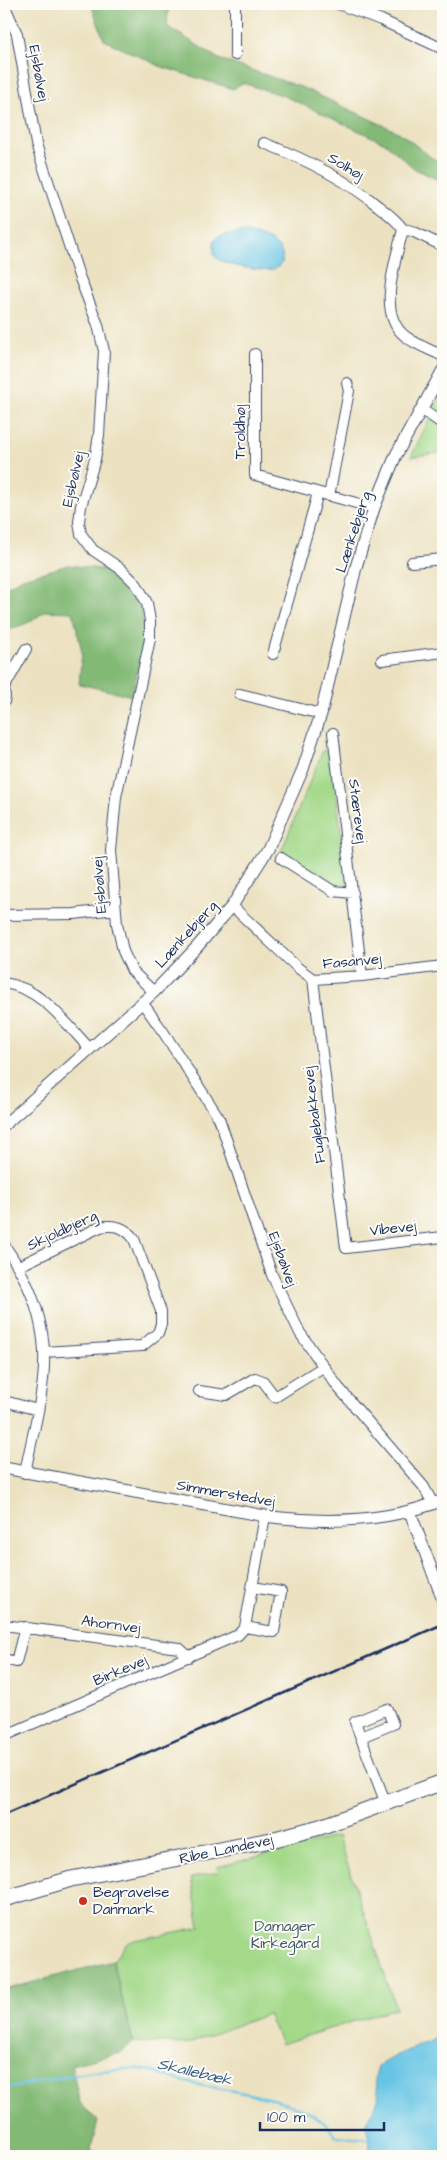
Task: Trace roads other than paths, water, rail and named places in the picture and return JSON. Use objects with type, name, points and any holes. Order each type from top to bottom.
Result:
[{"type":"main road","name":"Ribe Landevej","points":[[4,1899],[71,1879],[271,1840],[320,1827],[443,1782]]},
{"type":"street","name":"Ejsbølvej","points":[[4,4],[17,34],[36,144],[79,276],[98,325],[104,351],[98,435],[94,459],[81,506],[79,522],[81,534],[92,550],[121,569],[137,585],[147,603],[150,621],[150,639],[116,797],[111,850],[117,924],[126,958],[132,971],[154,992]]},
{"type":"street","points":[[235,4],[235,55]]},
{"type":"street","points":[[338,4],[381,20],[443,49]]},
{"type":"street","name":"Solhøj","points":[[264,143],[334,174],[370,199],[398,222],[403,230],[412,231],[443,246]]},
{"type":"street","points":[[403,230],[390,291],[390,315],[394,324],[406,338],[443,356]]},
{"type":"street","name":"Troldhøj","points":[[255,354],[255,475],[374,508]]},
{"type":"street","name":"Lænkebjerg","points":[[4,1125],[154,992],[197,947],[232,906],[268,849],[303,769],[321,714],[356,567],[374,508],[396,455],[443,370]]},
{"type":"street","points":[[329,496],[349,391],[347,383]]},
{"type":"street","points":[[421,409],[443,424]]},
{"type":"street","points":[[274,654],[318,493]]},
{"type":"street","points":[[412,562],[443,559]]},
{"type":"street","points":[[4,702],[4,688],[26,649]]},
{"type":"street","points":[[382,660],[443,652]]},
{"type":"street","points":[[240,694],[321,714]]},
{"type":"street","name":"Stærevej","points":[[333,733],[362,976]]},
{"type":"street","points":[[281,858],[333,891],[353,893]]},
{"type":"street","name":"Fasanvej","points":[[232,906],[298,968],[313,979],[362,976],[443,967]]},
{"type":"street","points":[[4,915],[74,914],[115,909]]},
{"type":"street","name":"Fuglebakkevej","points":[[313,979],[346,1248]]},
{"type":"street","points":[[4,982],[27,989],[45,1002],[89,1048]]},
{"type":"street","name":"Ejsbølvej","points":[[142,1002],[220,1118],[272,1275],[296,1326],[338,1387],[438,1502]]},
{"type":"street","name":"Skjoldbjerg","points":[[20,1266],[100,1227],[108,1225],[119,1227],[134,1239],[161,1311],[161,1324],[158,1333],[142,1346],[44,1352]]},
{"type":"street","name":"Vibevej","points":[[346,1248],[443,1237]]},
{"type":"street","points":[[4,1245],[20,1266],[38,1316],[44,1352],[38,1410],[25,1473]]},
{"type":"street","points":[[199,1391],[226,1396],[255,1378],[263,1381],[275,1397],[324,1367]]},
{"type":"street","points":[[4,1401],[38,1410]]},
{"type":"street","name":"Simmerstedvej","points":[[4,1468],[265,1516],[298,1520],[337,1521],[410,1512],[438,1502]]},
{"type":"street","points":[[410,1512],[443,1600]]},
{"type":"street","points":[[253,1588],[281,1592],[274,1632],[245,1627],[265,1516]]},
{"type":"street","name":"Ahornvej","points":[[4,1625],[179,1648],[189,1657]]},
{"type":"street","points":[[4,1659],[16,1662],[25,1627]]},
{"type":"street","name":"Birkevej","points":[[4,1736],[238,1635],[245,1627]]},
{"type":"street","points":[[360,1737],[386,1804]]},
{"type":"water","points":[[241,232],[262,237],[275,244],[280,249],[282,263],[272,270],[259,270],[232,265],[218,259],[214,254],[214,240],[219,236]]},
{"type":"water","points":[[443,2036],[443,2156],[369,2156],[370,2143],[366,2125],[379,2097],[375,2078],[378,2066],[392,2057]]},
{"type":"waterway","name":"Skallebæk","points":[[4,2089],[107,2070],[139,2069],[190,2083],[269,2098],[290,2104],[308,2112],[324,2123],[335,2136],[369,2139]]},
{"type":"railway","points":[[4,1815],[443,1624]]},
{"type":"place","name":"Begravelse Danmark","points":[[83,1901]]},
{"type":"park label","name":"Damager Kirkegård","points":[[285,1934]]}]
